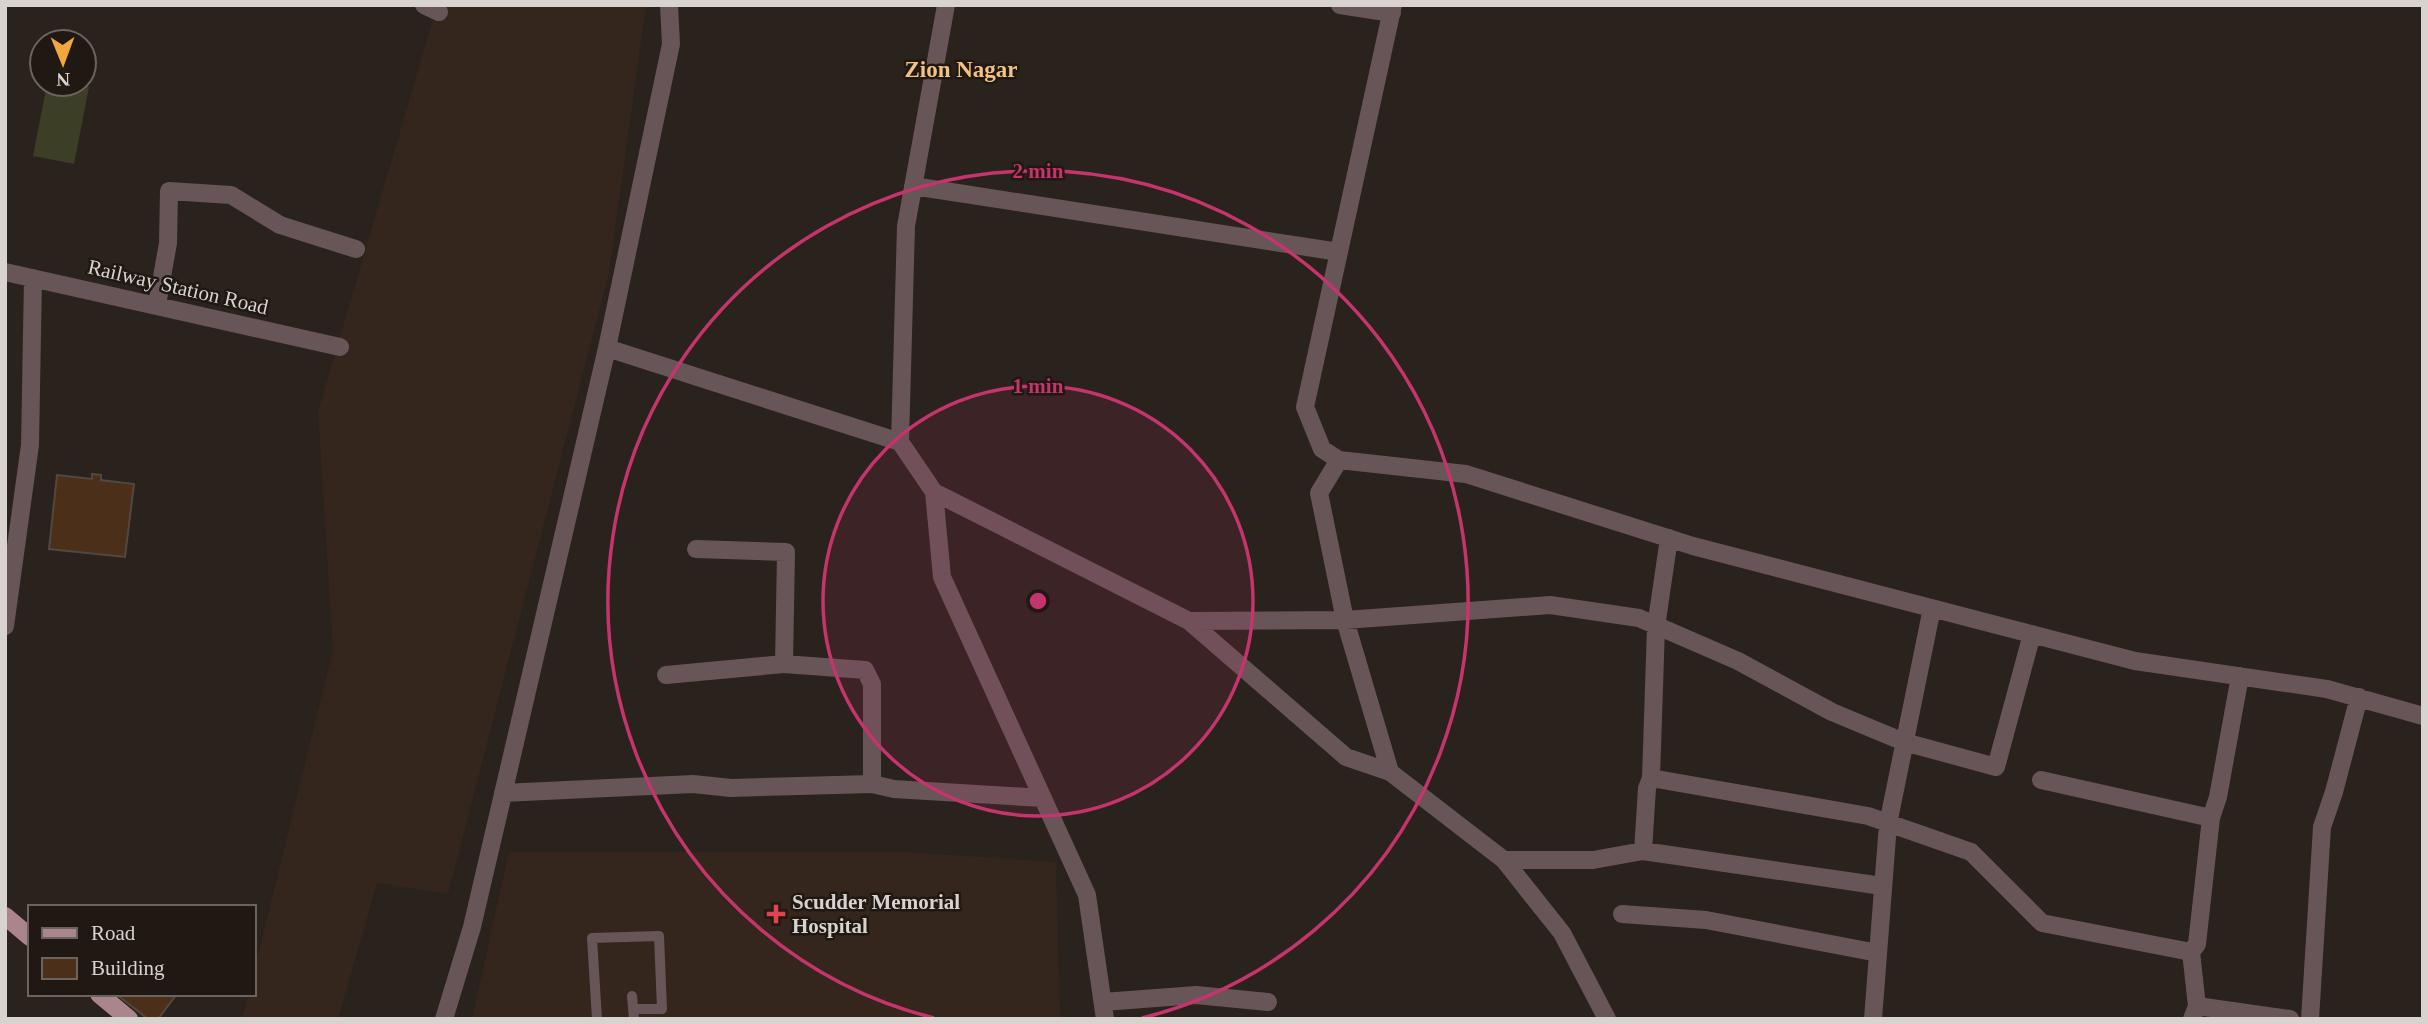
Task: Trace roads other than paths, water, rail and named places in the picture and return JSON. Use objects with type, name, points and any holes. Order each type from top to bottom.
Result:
[{"type":"main road","points":[[5,916],[28,935]]},
{"type":"main road","points":[[101,996],[129,1019]]},
{"type":"street","points":[[444,1019],[472,927],[607,348],[671,44],[669,5]]},
{"type":"street","points":[[946,5],[906,226],[900,442],[934,492],[942,577],[1087,895],[1102,1014],[1196,995],[1268,1002]]},
{"type":"street","points":[[1340,5],[1392,9],[1305,407],[1322,449],[1339,460],[1466,474],[1669,538],[2135,661],[2327,688],[2423,716]]},
{"type":"street","points":[[913,186],[1339,252]]},
{"type":"street","points":[[157,305],[168,243],[169,191],[231,195],[280,225],[356,249]]},
{"type":"street","name":"Railway Station Road","points":[[5,272],[340,346]]},
{"type":"street","points":[[5,626],[30,445],[33,278]]},
{"type":"street","points":[[607,348],[900,442]]},
{"type":"street","points":[[1339,460],[1319,492],[1345,620],[1390,772]]},
{"type":"street","points":[[934,492],[1189,621],[1346,757],[1390,772],[1504,860],[1562,933],[1607,1019]]},
{"type":"street","points":[[1643,851],[1647,789],[1651,778],[1656,627],[1669,538]]},
{"type":"street","points":[[696,549],[786,552],[784,664]]},
{"type":"street","points":[[1189,621],[1345,620],[1550,605],[1639,618],[1738,661],[1832,712],[1905,742],[1996,767],[2032,635]]},
{"type":"street","points":[[1873,1019],[1888,824],[1933,608]]},
{"type":"street","points":[[666,675],[784,664],[865,670],[872,684],[872,783]]},
{"type":"street","points":[[2240,676],[2218,797],[2211,818],[2197,944],[2192,952],[2194,1012],[2290,1019]]},
{"type":"street","points":[[2310,1019],[2322,827],[2359,698]]},
{"type":"street","points":[[1651,778],[1868,816],[1970,852],[2042,923],[2192,952]]},
{"type":"street","points":[[2041,780],[2211,818]]},
{"type":"street","points":[[503,793],[693,784],[731,788],[872,783],[894,789],[1042,798]]},
{"type":"street","points":[[1504,860],[1593,860],[1643,851],[1882,886]]},
{"type":"street","points":[[1622,914],[1706,920],[1878,953]]},
{"type":"lane","points":[[597,1019],[592,938],[659,936],[662,1009],[634,1014],[632,996]]},
{"type":"place","name":"Scudder Memorial Hospital","points":[[776,914]]},
{"type":"district","name":"Zion Nagar","points":[[961,69]]}]
